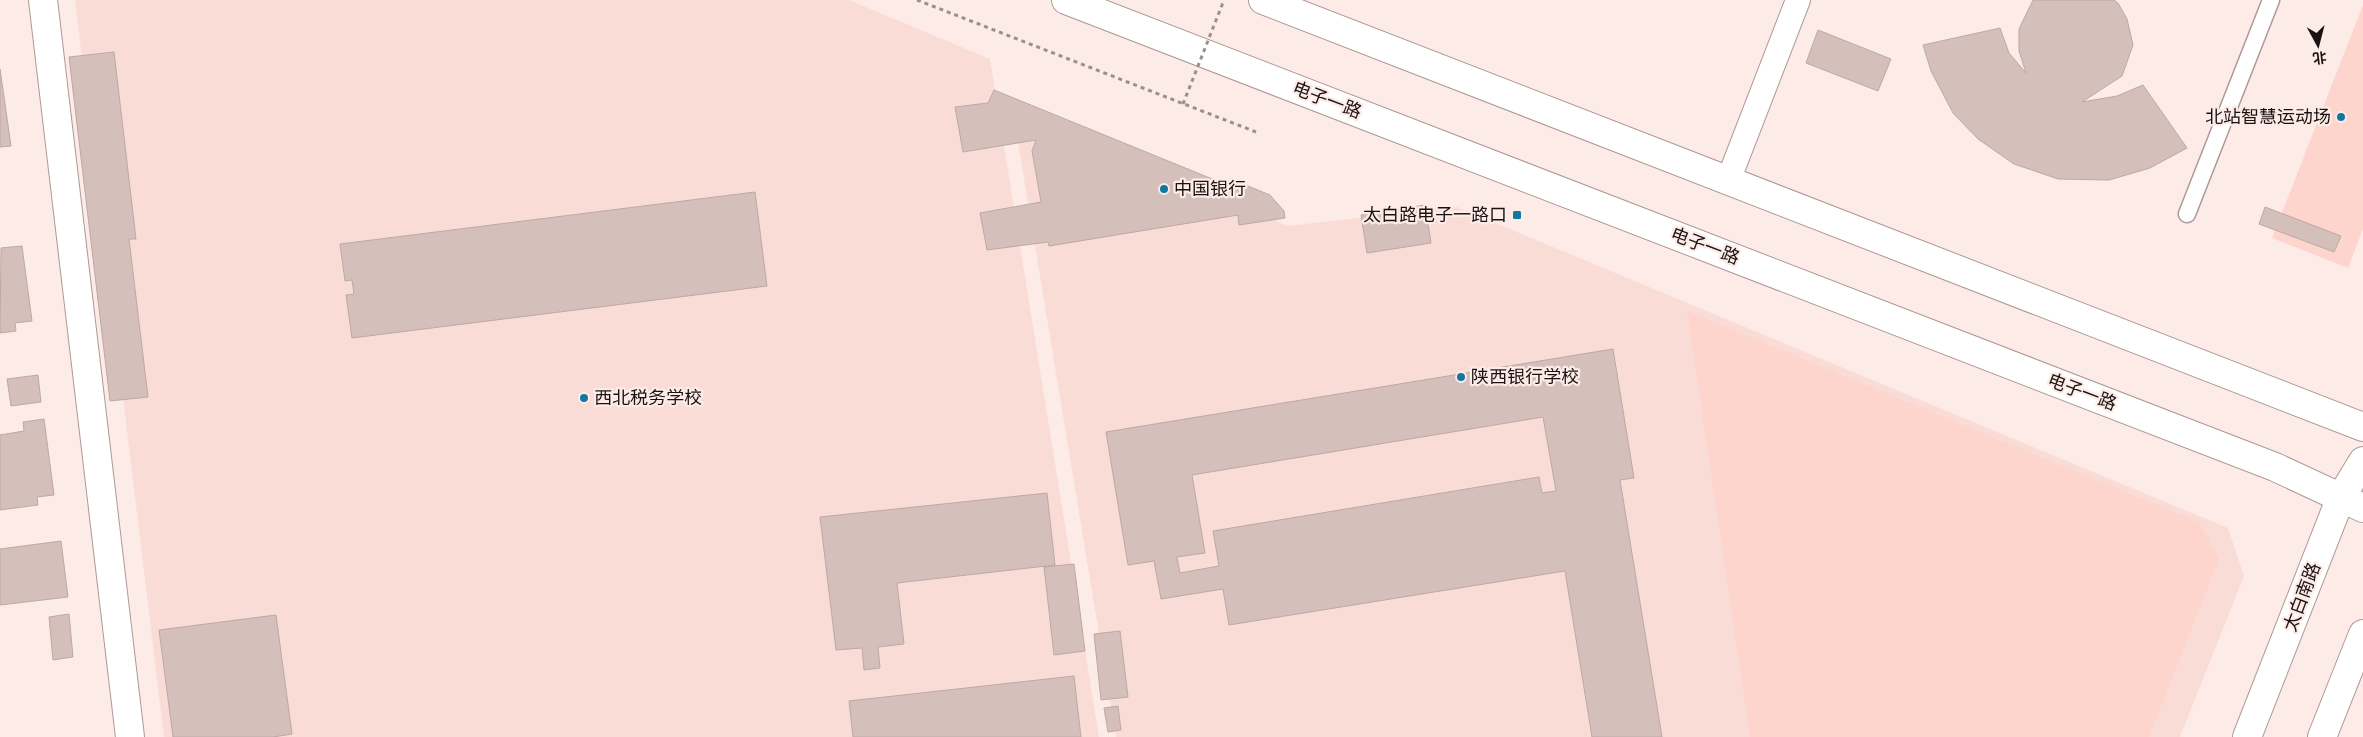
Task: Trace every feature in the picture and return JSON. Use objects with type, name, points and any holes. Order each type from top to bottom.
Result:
[{"type":"main road","points":[[43,0],[130,737]]},
{"type":"main road","name":"电子一路","points":[[1066,0],[2266,464],[2352,503]]},
{"type":"main road","points":[[1263,0],[2363,426]]},
{"type":"main road","name":"太白南路","points":[[2247,737],[2352,503],[2363,461]]},
{"type":"main road","points":[[2322,737],[2363,634]]},
{"type":"street","points":[[1728,181],[1798,0]]},
{"type":"lane","points":[[2187,214],[2272,0]]},
{"type":"path","points":[[917,0],[1256,132]]},
{"type":"path","points":[[1183,104],[1224,0]]},
{"type":"shaded area","name":"西北税务学校","points":[[75,0],[849,0],[990,59],[1099,737],[164,737]]},
{"type":"shaded area","name":"北站智慧运动场","points":[[2363,5],[2363,229],[2348,268],[2272,238]]},
{"type":"shaded area","name":"陕西银行学校","points":[[1011,100],[1287,226],[1457,207],[2228,528],[2244,576],[2180,737],[1116,737]]},
{"type":"shaded area","points":[[1687,311],[2199,522],[2219,559],[2149,737],[1750,737]]},
{"type":"building","points":[[2033,0],[2114,0],[2118,3],[2127,19],[2133,45],[2122,76],[2082,102],[2117,96],[2143,85],[2187,148],[2150,168],[2109,180],[2058,179],[2014,164],[1978,139],[1953,113],[1931,71],[1923,45],[2000,28],[2009,53],[2026,73],[2019,51],[2019,29]]},
{"type":"building","points":[[1818,30],[1891,59],[1878,91],[1806,63]]},
{"type":"building","points":[[114,52],[136,239],[129,239],[148,397],[110,401],[69,57]]},
{"type":"building","points":[[0,69],[11,146],[0,147]]},
{"type":"building","points":[[994,90],[1227,185],[1231,185],[1233,180],[1270,195],[1284,211],[1285,218],[1239,225],[1238,215],[1049,246],[1048,242],[987,250],[980,213],[1041,202],[1032,151],[1036,140],[963,152],[955,107],[988,103]]},
{"type":"building","points":[[755,192],[767,286],[352,338],[346,295],[354,294],[352,280],[345,281],[340,244]]},
{"type":"building","points":[[1425,205],[1431,243],[1367,253],[1361,215]]},
{"type":"building","points":[[2265,207],[2341,236],[2334,252],[2259,224]]},
{"type":"building","points":[[22,246],[32,321],[15,323],[16,331],[0,333],[1,248]]},
{"type":"building","points":[[1613,349],[1634,478],[1620,480],[1662,737],[1592,737],[1565,571],[1229,625],[1223,589],[1161,599],[1154,561],[1128,565],[1106,432]],"holes":[[[1543,417],[1556,491],[1542,493],[1539,477],[1213,531],[1219,566],[1180,573],[1177,557],[1205,553],[1192,475]]]},
{"type":"building","points":[[38,375],[41,402],[11,406],[7,379]]},
{"type":"building","points":[[44,419],[54,495],[37,497],[38,505],[0,510],[0,435],[24,431],[23,422]]},
{"type":"building","points":[[1047,493],[1055,565],[897,583],[904,644],[878,647],[880,668],[864,670],[862,648],[836,650],[820,517]]},
{"type":"building","points":[[61,541],[68,597],[0,605],[0,549]]},
{"type":"building","points":[[1074,564],[1085,651],[1054,655],[1044,567]]},
{"type":"building","points":[[69,614],[73,657],[53,660],[49,617]]},
{"type":"building","points":[[276,615],[292,734],[273,737],[173,737],[159,630]]},
{"type":"building","points":[[1120,631],[1128,697],[1101,700],[1094,634]]},
{"type":"building","points":[[1074,676],[1081,737],[853,737],[849,701]]},
{"type":"building","points":[[1118,706],[1121,730],[1108,732],[1104,708]]},
{"type":"place","name":"北站智慧运动场","points":[[2341,117]]},
{"type":"place","name":"中国银行","points":[[1164,189]]},
{"type":"place","name":"太白路电子一路口","points":[[1517,215]]},
{"type":"place","name":"陕西银行学校","points":[[1461,377]]},
{"type":"place","name":"西北税务学校","points":[[584,398]]}]
